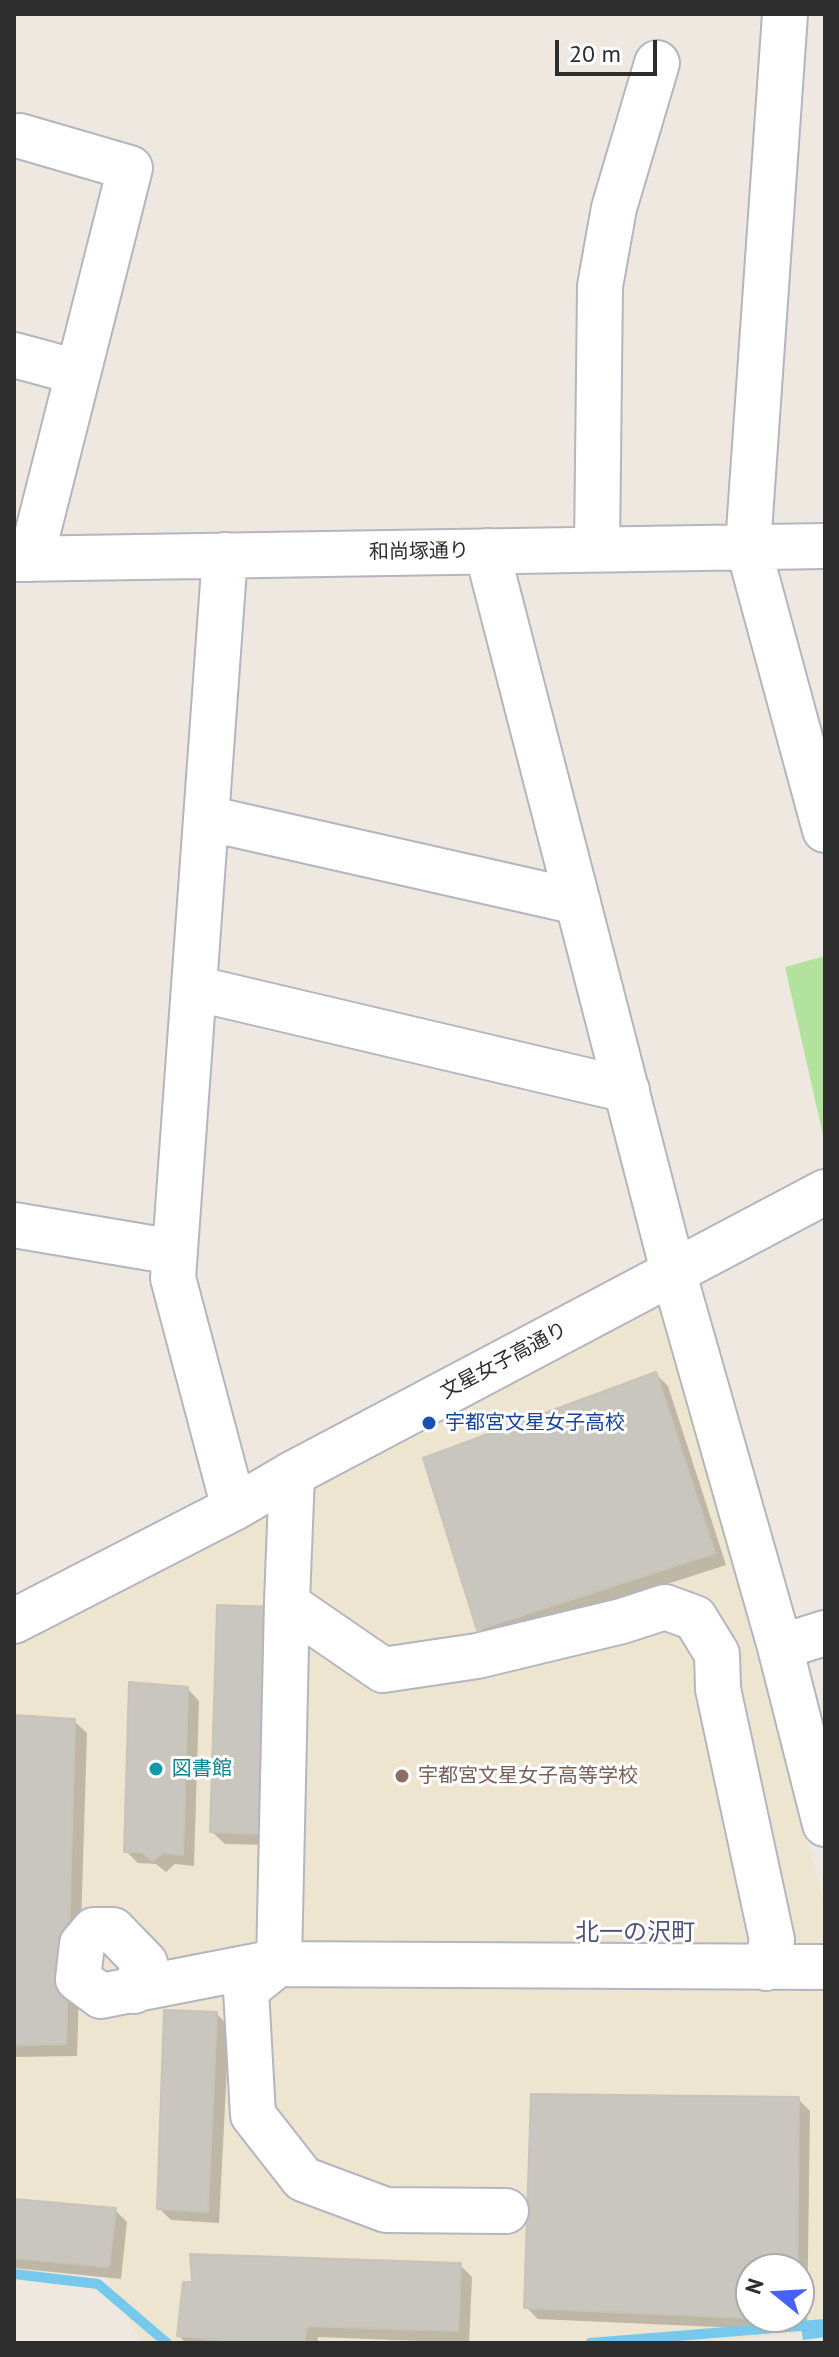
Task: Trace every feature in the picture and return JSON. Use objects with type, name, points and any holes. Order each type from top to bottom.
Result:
[{"type":"street","points":[[785,14],[748,546],[825,830]]},
{"type":"street","points":[[597,549],[600,286],[614,208],[657,63]]},
{"type":"street","points":[[20,136],[130,168],[77,372],[22,559]]},
{"type":"street","points":[[14,355],[77,372]]},
{"type":"street","name":"和尚塚通り","points":[[22,559],[825,546]]},
{"type":"street","points":[[487,551],[673,1271],[780,1647],[825,1824]]},
{"type":"street","points":[[225,555],[173,1278],[234,1508]]},
{"type":"street","points":[[206,818],[578,902]]},
{"type":"street","points":[[194,988],[627,1090]]},
{"type":"street","name":"文星女子高通り","points":[[14,1621],[234,1508],[292,1474],[825,1192]]},
{"type":"street","points":[[14,1225],[174,1252]]},
{"type":"street","points":[[292,1474],[279,1963],[246,1990],[253,2115],[303,2179],[386,2210],[506,2211]]},
{"type":"street","points":[[287,1604],[383,1670],[477,1656],[622,1621],[665,1607],[695,1618],[717,1654],[718,1689],[772,1940],[766,1968]]},
{"type":"street","points":[[780,1647],[825,1633]]},
{"type":"street","points":[[134,1991],[279,1963],[825,1967]]},
{"type":"shaded area","name":"宇都宮文星女子高等学校","points":[[660,1296],[825,1908],[824,2330],[815,2331],[815,2253],[735,2253],[735,2333],[797,2333],[705,2343],[141,2343],[107,2278],[14,2270],[14,1643],[309,1492]]},
{"type":"green space","points":[[825,956],[825,1144],[785,967]]},
{"type":"water","points":[[815,2326],[825,2326],[825,2337],[803,2340],[802,2333],[815,2333]]},
{"type":"building","points":[[656,1372],[715,1553],[477,1630],[423,1458]]},
{"type":"building","points":[[217,1605],[274,1607],[264,1834],[210,1832]]},
{"type":"building","name":"図書館","points":[[129,1682],[188,1687],[183,1855],[163,1853],[152,1861],[142,1852],[124,1852]]},
{"type":"building","points":[[14,1715],[75,1719],[66,2044],[14,2045]]},
{"type":"building","points":[[164,2010],[217,2012],[208,2212],[157,2209]]},
{"type":"building","points":[[531,2094],[799,2097],[797,2253],[735,2253],[735,2317],[524,2308]]},
{"type":"building","points":[[14,2199],[116,2208],[109,2267],[14,2258]]},
{"type":"building","points":[[190,2254],[461,2263],[458,2331],[307,2326],[304,2343],[255,2343],[177,2336],[183,2282],[192,2282]]},
{"type":"waterway","points":[[14,2274],[98,2284],[167,2343]]},
{"type":"waterway","points":[[590,2343],[825,2324]]},
{"type":"place","name":"宇都宮文星女子高校","points":[[429,1423]]},
{"type":"place","name":"図書館","points":[[156,1769]]},
{"type":"place","name":"宇都宮文星女子高等学校","points":[[402,1776]]},
{"type":"district","name":"北一の沢町","points":[[635,1933]]}]
